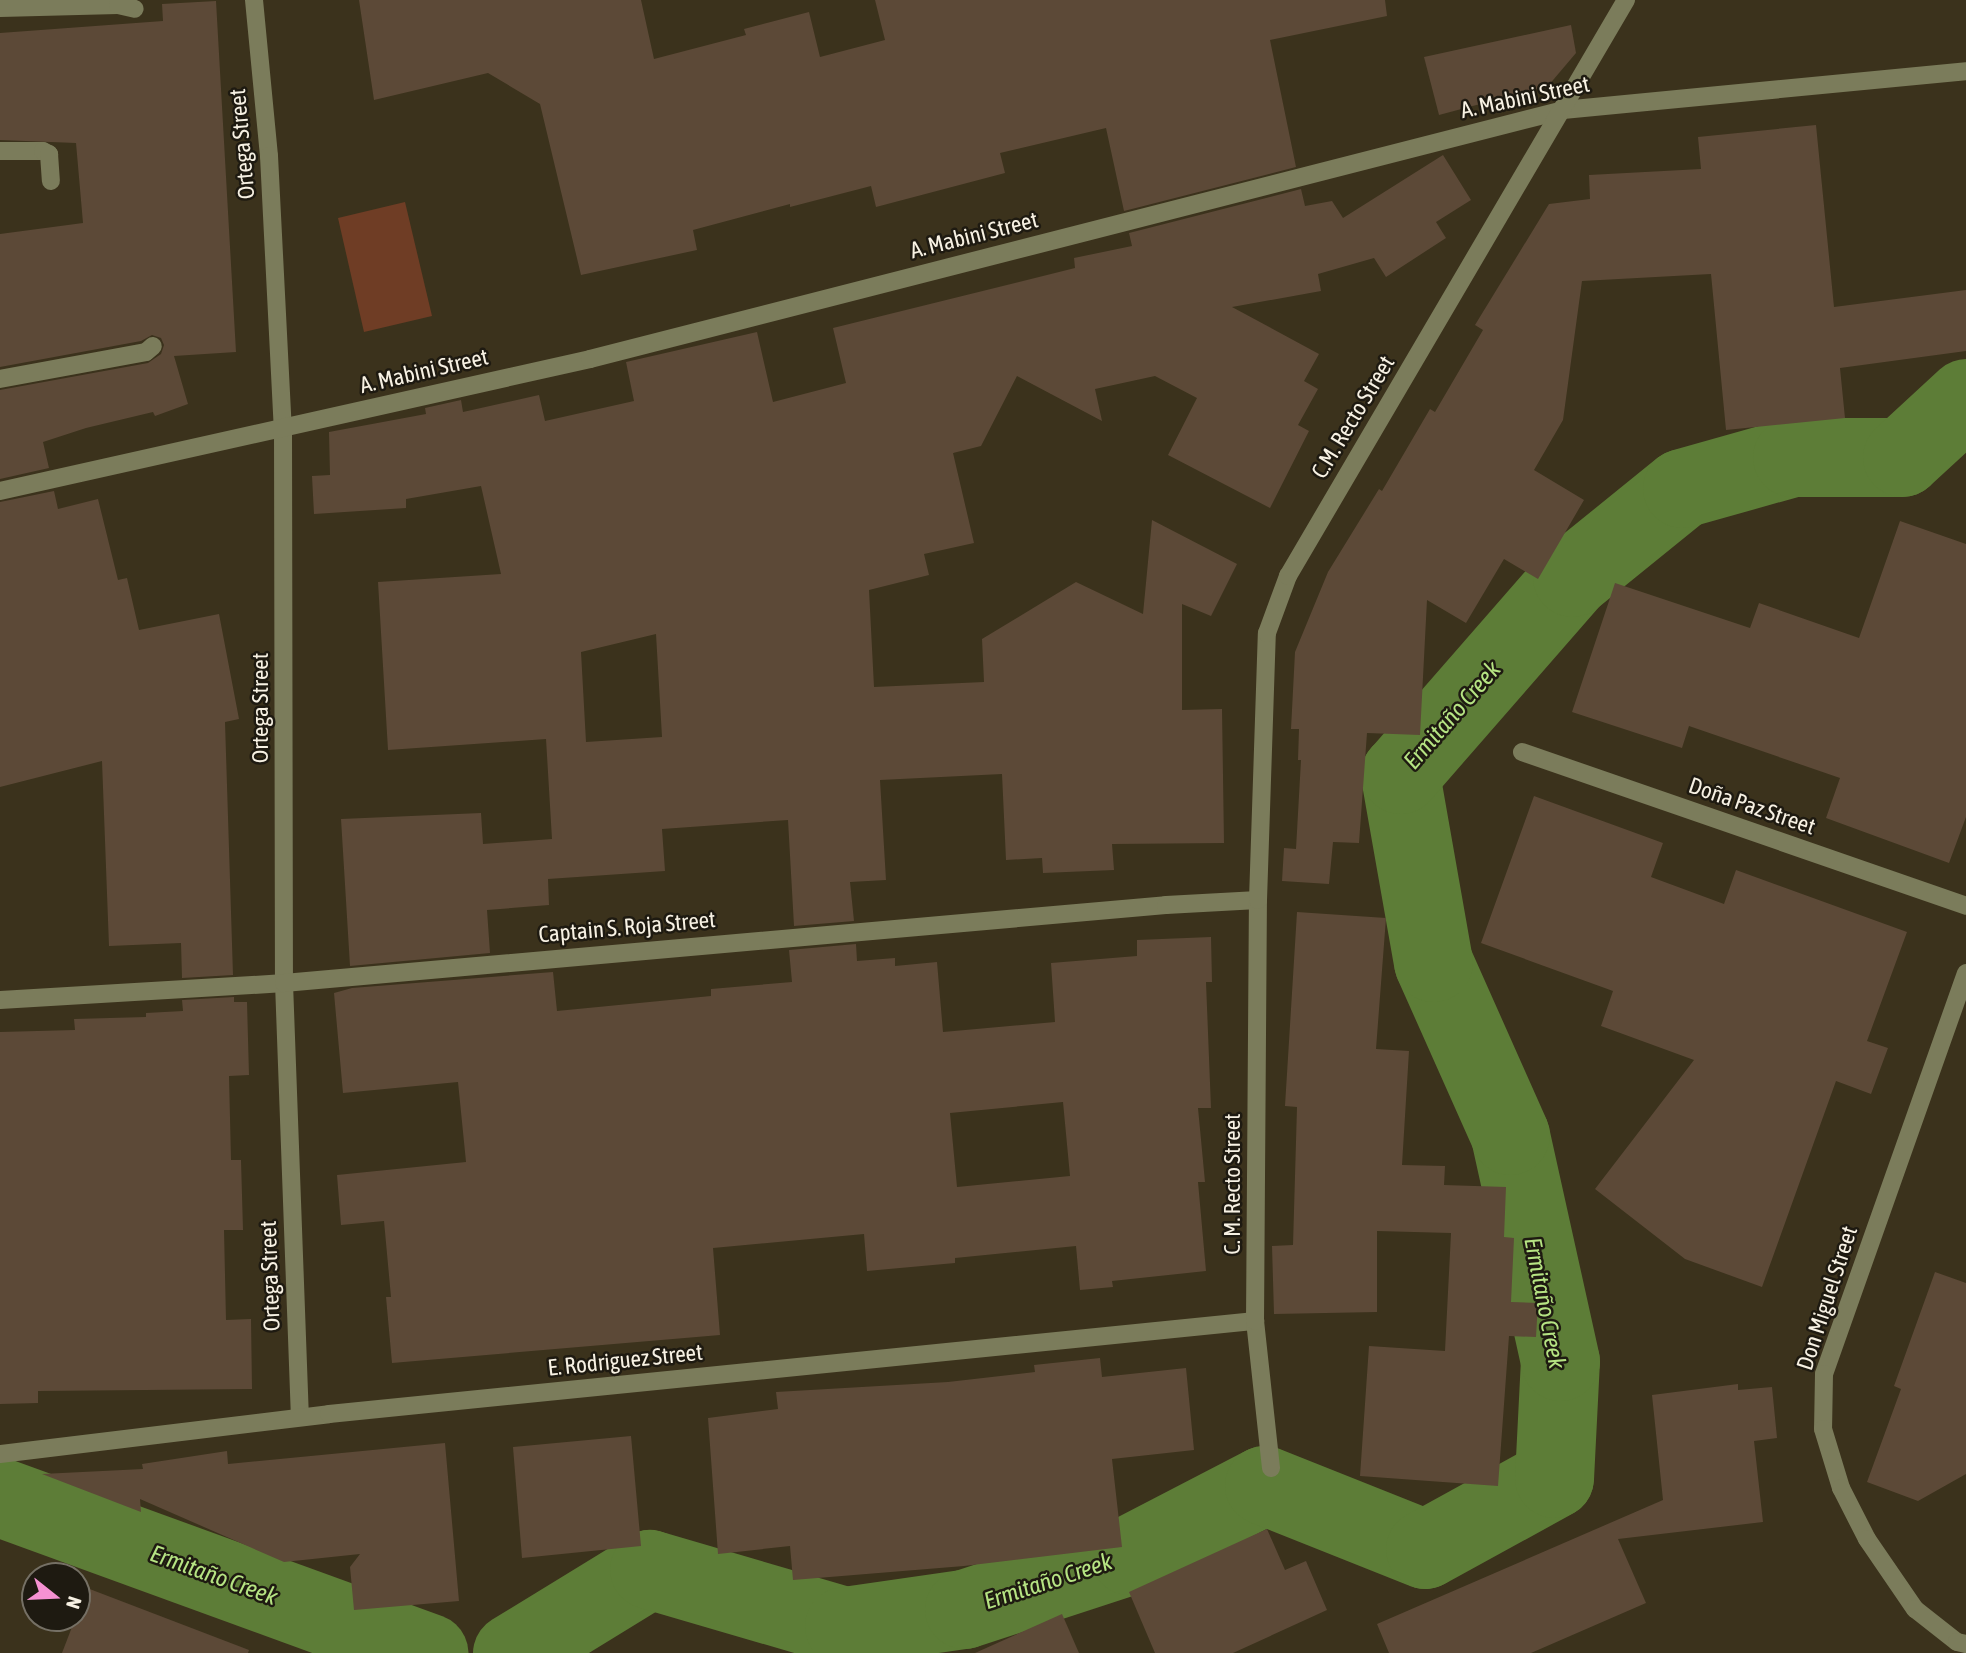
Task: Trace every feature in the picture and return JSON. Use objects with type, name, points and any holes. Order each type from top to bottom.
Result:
[{"type":"street","name":"Ortega Street","points":[[254,0],[269,156],[283,429],[284,983],[300,1417]]},
{"type":"street","name":"C.M. Recto Street","points":[[1258,900],[1267,633],[1288,576],[1626,0]]},
{"type":"street","points":[[0,8],[118,5],[135,9]]},
{"type":"street","name":"A. Mabini Street","points":[[0,491],[590,359],[1563,110],[1966,71]]},
{"type":"street","points":[[0,151],[43,151],[49,154],[51,181]]},
{"type":"street","points":[[0,379],[146,352],[153,346]]},
{"type":"street","name":"Doña Paz Street","points":[[1522,752],[1966,906]]},
{"type":"street","name":"Captain S. Roja Street","points":[[0,1000],[284,983],[1166,905],[1258,900]]},
{"type":"street","name":"C. M. Recto Street","points":[[1258,900],[1255,1321],[1271,1468]]},
{"type":"street","name":"Don Miguel Street","points":[[1966,973],[1825,1374],[1823,1429],[1840,1488],[1867,1539],[1915,1609],[1957,1642],[1966,1644]]},
{"type":"street","name":"E. Rodriguez Street","points":[[0,1454],[300,1417],[1255,1321]]},
{"type":"shaded area","points":[[405,202],[432,316],[364,332],[338,218]]},
{"type":"building","points":[[359,0],[641,0],[654,59],[746,35],[744,29],[809,12],[820,57],[885,40],[875,0],[1385,0],[1387,16],[1270,40],[1296,167],[1124,211],[1106,128],[1000,153],[1005,173],[876,207],[871,186],[790,207],[790,204],[693,230],[697,250],[581,275],[540,104],[488,73],[374,100]]},
{"type":"building","points":[[216,1],[236,352],[174,356],[188,404],[155,416],[153,412],[86,428],[43,442],[49,468],[0,479],[0,390],[148,363],[161,354],[164,345],[161,338],[152,335],[141,341],[0,367],[0,234],[83,223],[76,143],[0,140],[0,33],[163,21],[162,4]]},
{"type":"building","points":[[1571,25],[1576,53],[1548,86],[1439,115],[1424,57]]},
{"type":"building","points":[[1816,125],[1834,307],[1966,290],[1966,351],[1840,368],[1845,418],[1726,430],[1711,274],[1582,281],[1563,420],[1534,470],[1584,500],[1538,579],[1504,559],[1466,623],[1427,600],[1420,735],[1367,733],[1359,843],[1333,842],[1329,884],[1282,881],[1284,848],[1296,849],[1301,760],[1298,760],[1299,729],[1291,729],[1295,652],[1328,572],[1379,489],[1382,491],[1430,409],[1435,412],[1483,330],[1475,325],[1549,204],[1590,199],[1589,175],[1701,169],[1698,137]]},
{"type":"building","points":[[1443,155],[1471,200],[1436,222],[1446,238],[1386,277],[1374,258],[1318,274],[1321,291],[1232,307],[1319,354],[1304,381],[1318,389],[1298,425],[1309,431],[1270,508],[1168,455],[1197,398],[1155,376],[1095,389],[1102,421],[1017,376],[981,446],[953,453],[974,543],[924,554],[929,575],[869,590],[874,687],[984,682],[982,639],[1076,582],[1143,614],[1152,520],[1237,564],[1211,616],[1182,604],[1182,710],[1222,709],[1224,843],[1112,844],[1114,870],[1043,873],[1042,858],[1006,860],[1002,774],[880,780],[886,880],[850,882],[854,921],[794,926],[788,820],[662,829],[665,871],[548,879],[549,905],[487,910],[490,953],[350,966],[341,819],[481,813],[483,844],[552,839],[546,739],[388,750],[378,582],[501,574],[481,486],[406,499],[406,508],[314,514],[312,476],[330,475],[329,432],[426,414],[425,408],[461,400],[463,412],[539,395],[545,421],[634,401],[626,362],[757,332],[773,402],[846,383],[833,328],[1075,268],[1074,258],[1132,246],[1129,233],[1301,189],[1305,206],[1332,201],[1343,218]],"holes":[[[656,634],[662,737],[586,742],[581,652]]]},
{"type":"building","points":[[54,491],[58,509],[98,499],[118,580],[127,578],[139,630],[219,614],[239,719],[225,722],[233,975],[182,978],[181,943],[109,946],[102,761],[0,787],[0,502]]},
{"type":"building","points":[[1900,521],[1966,544],[1966,817],[1949,863],[1826,818],[1840,778],[1689,726],[1682,748],[1572,712],[1615,583],[1750,628],[1759,603],[1859,638]]},
{"type":"building","points":[[1534,796],[1663,843],[1651,877],[1724,904],[1736,870],[1907,932],[1867,1041],[1888,1048],[1871,1094],[1836,1081],[1762,1287],[1685,1259],[1595,1189],[1694,1060],[1601,1026],[1613,991],[1481,943]]},
{"type":"building","points":[[1297,912],[1386,918],[1376,1049],[1409,1051],[1402,1165],[1445,1166],[1444,1185],[1506,1187],[1504,1237],[1514,1238],[1511,1302],[1538,1303],[1536,1337],[1509,1336],[1498,1486],[1360,1476],[1369,1346],[1445,1351],[1451,1233],[1377,1231],[1377,1312],[1274,1314],[1272,1246],[1293,1245],[1297,1107],[1285,1106]]},
{"type":"building","points":[[1211,937],[1212,982],[1206,982],[1211,1108],[1198,1108],[1205,1182],[1198,1182],[1206,1271],[1112,1281],[1113,1287],[1080,1290],[1076,1246],[955,1258],[955,1263],[867,1271],[864,1234],[713,1248],[720,1335],[392,1363],[386,1297],[391,1297],[384,1221],[341,1225],[337,1175],[466,1162],[458,1082],[343,1093],[334,993],[352,988],[553,972],[557,1011],[711,996],[711,989],[792,982],[789,950],[856,944],[857,961],[895,958],[895,966],[937,962],[943,1032],[1055,1022],[1051,963],[1137,956],[1137,940]],"holes":[[[1063,1102],[1070,1176],[957,1187],[950,1113]]]},
{"type":"building","points":[[234,997],[234,1002],[247,1002],[249,1075],[229,1076],[231,1160],[241,1160],[243,1230],[224,1230],[226,1320],[251,1319],[252,1389],[38,1391],[38,1403],[0,1404],[0,1032],[75,1030],[74,1019],[146,1017],[146,1013],[183,1011],[182,1000]]},
{"type":"building","points":[[1935,1272],[1966,1283],[1966,1474],[1918,1501],[1867,1482],[1901,1389],[1894,1386]]},
{"type":"building","points":[[1100,1358],[1102,1377],[1186,1368],[1194,1450],[1112,1459],[1122,1547],[964,1566],[793,1580],[790,1546],[718,1554],[708,1418],[778,1409],[776,1392],[948,1382],[1035,1372],[1034,1365]]},
{"type":"building","points":[[1738,1384],[1738,1390],[1772,1387],[1777,1438],[1754,1441],[1763,1522],[1618,1539],[1646,1603],[1531,1653],[1389,1653],[1377,1624],[1663,1500],[1652,1395]]},
{"type":"building","points":[[631,1436],[641,1546],[522,1558],[513,1447]]},
{"type":"building","points":[[445,1443],[459,1601],[354,1610],[350,1567],[360,1554],[284,1562],[140,1499],[141,1512],[42,1474],[143,1469],[142,1464],[227,1451],[228,1464]]},
{"type":"building","points":[[1267,1529],[1285,1570],[1306,1561],[1327,1610],[1233,1653],[1155,1653],[1129,1592]]},
{"type":"building","points":[[91,1590],[249,1650],[248,1653],[62,1653],[70,1632],[91,1632]]},
{"type":"building","points":[[1062,1614],[1079,1653],[975,1653]]},
{"type":"waterway","name":"Ermitaño Creek","points":[[512,1653],[649,1569],[844,1626],[964,1609],[1129,1555],[1264,1485],[1425,1549],[1554,1478],[1560,1361],[1510,1135],[1433,962],[1400,774],[1572,577],[1682,488],[1792,457],[1902,457],[1966,398]]},
{"type":"waterway","name":"Ermitaño Creek","points":[[0,1497],[428,1653]]}]
